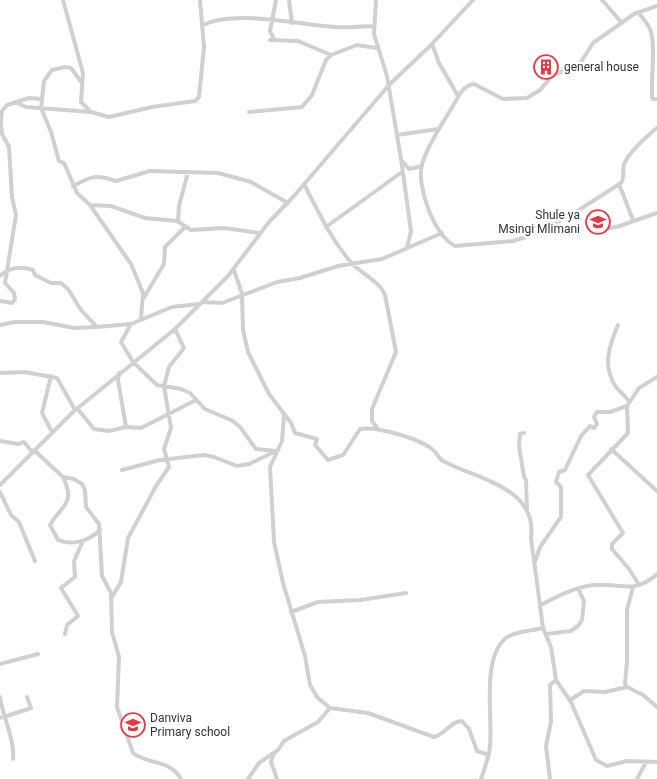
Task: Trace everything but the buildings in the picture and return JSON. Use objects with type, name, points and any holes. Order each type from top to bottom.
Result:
[{"type":"street","points":[[63,0],[80,63],[82,102],[91,112]]},
{"type":"street","points":[[15,102],[26,107],[91,112],[109,117],[198,99],[203,54],[203,25],[200,0]]},
{"type":"street","points":[[276,0],[271,18],[270,32],[272,40],[298,42],[331,54]]},
{"type":"street","points":[[289,0],[292,23]]},
{"type":"street","points":[[376,0],[377,10],[374,26],[377,48],[389,85],[411,231],[407,248]]},
{"type":"street","points":[[462,0],[466,6]]},
{"type":"street","points":[[0,485],[76,409],[174,329],[234,270],[259,233],[288,203],[389,85],[432,44],[473,0]]},
{"type":"street","points":[[602,0],[622,23]]},
{"type":"street","points":[[657,6],[638,12],[591,44],[580,62],[553,76],[540,90],[527,98],[503,99],[474,84],[465,88],[438,129],[422,166],[422,184],[432,220],[450,243],[458,246],[518,240],[568,217],[619,184],[624,179],[624,165],[629,155],[657,128]]},
{"type":"street","points":[[638,12],[651,34],[653,47],[651,71],[652,96],[653,100],[657,99]]},
{"type":"street","points":[[203,25],[216,20],[271,18],[292,23],[337,27],[374,26]]},
{"type":"street","points":[[432,44],[438,62],[458,96]]},
{"type":"street","points":[[249,112],[302,106],[315,90],[326,60],[331,54],[357,45],[377,48]]},
{"type":"street","points":[[82,83],[70,67],[52,70],[44,81],[40,108],[51,132],[58,159],[64,163],[73,186],[90,205],[131,264],[141,286],[143,299],[141,318]]},
{"type":"street","points":[[0,301],[13,302],[15,299],[13,290],[6,283],[16,215],[12,197],[8,146],[2,134],[3,108],[15,102],[33,97],[41,99]]},
{"type":"street","points":[[396,135],[420,130],[438,129]]},
{"type":"street","points":[[401,159],[408,169],[422,166]]},
{"type":"street","points":[[73,186],[101,175],[116,181],[150,170],[218,174],[250,182],[288,203]]},
{"type":"street","points":[[178,222],[179,206],[188,172]]},
{"type":"street","points":[[326,228],[402,172]]},
{"type":"street","points":[[304,184],[326,228],[352,264],[384,292],[396,352],[371,410],[372,421],[379,430]]},
{"type":"street","points":[[619,184],[633,220]]},
{"type":"street","points":[[90,205],[111,206],[145,218],[178,222],[184,228],[194,231],[224,228],[259,233]]},
{"type":"street","points":[[599,218],[600,227],[603,229],[617,227],[657,213]]},
{"type":"street","points":[[143,299],[164,264],[165,247],[184,228]]},
{"type":"street","points":[[0,325],[15,322],[43,322],[74,328],[131,324],[141,318],[172,307],[200,303],[222,303],[277,282],[384,258],[442,233]]},
{"type":"street","points":[[0,276],[15,267],[27,268],[33,270],[35,275],[51,283],[61,283],[72,293],[81,310],[96,327]]},
{"type":"street","points":[[234,270],[242,294],[243,330],[248,352],[269,394],[297,435],[317,439],[315,445],[328,460],[343,455],[360,429],[379,430],[417,440],[433,449],[444,461],[506,488],[516,497],[532,525],[531,538],[543,628],[550,647],[556,680],[570,700],[592,752],[600,764],[607,766],[627,761],[657,762]]},
{"type":"street","points":[[131,324],[121,341],[134,362],[157,384],[181,389],[205,409],[222,414],[235,423],[256,449],[276,451]]},
{"type":"street","points":[[618,325],[607,354],[609,371],[616,388],[628,404],[628,433],[590,472],[589,477],[623,533],[611,547],[628,566],[639,586]]},
{"type":"street","points":[[111,599],[121,582],[128,538],[168,467],[164,449],[171,428],[164,386],[169,366],[184,348],[174,329]]},
{"type":"street","points":[[0,373],[25,372],[51,376],[60,380],[66,396],[84,418],[98,431],[110,431],[126,427],[141,428],[196,400]]},
{"type":"street","points":[[119,373],[118,380],[126,427]]},
{"type":"street","points":[[51,376],[42,414],[52,432]]},
{"type":"street","points":[[534,564],[540,547],[561,517],[561,487],[556,482],[559,472],[564,470],[583,433],[590,426],[594,428],[597,424],[594,417],[596,412],[610,412],[628,404],[639,388],[657,376]]},
{"type":"street","points":[[284,415],[282,441],[271,461],[269,474],[274,542],[277,563],[305,656],[310,685],[317,698],[330,708],[368,713],[434,737],[443,734],[456,722],[462,721],[469,730],[477,750],[489,755]]},
{"type":"street","points":[[524,433],[520,434],[519,446],[526,480],[527,514]]},
{"type":"street","points":[[0,441],[18,444],[24,442],[63,477],[69,493],[64,509],[50,523],[50,527],[59,541],[82,540],[93,537],[100,530]]},
{"type":"street","points":[[611,449],[657,491]]},
{"type":"street","points":[[122,470],[167,459],[207,455],[237,466],[249,464],[276,451]]},
{"type":"street","points":[[63,477],[74,479],[84,487],[86,507],[100,530],[98,543],[102,557],[102,576],[111,599],[112,632],[119,657],[117,706],[133,753],[172,768],[181,779]]},
{"type":"street","points":[[0,492],[11,515],[19,522],[35,561]]},
{"type":"street","points":[[65,634],[67,625],[78,618],[61,588],[75,576],[74,561],[82,540]]},
{"type":"street","points":[[541,605],[578,588],[597,584],[633,588],[647,582],[657,574]]},
{"type":"street","points":[[546,634],[571,631],[578,626],[582,620],[584,607],[578,588]]},
{"type":"street","points":[[626,687],[624,680],[627,661],[627,610],[633,588]]},
{"type":"street","points":[[291,612],[318,602],[360,600],[406,593]]},
{"type":"street","points":[[481,779],[489,755],[490,691],[492,665],[497,650],[510,636],[543,628]]},
{"type":"street","points":[[0,664],[38,654]]},
{"type":"street","points":[[550,779],[546,746],[551,722],[550,686],[556,680]]},
{"type":"street","points":[[570,700],[584,691],[604,692],[626,687],[639,692],[657,707]]},
{"type":"street","points":[[2,717],[31,708],[27,697]]},
{"type":"street","points":[[0,698],[2,717],[14,744],[13,759]]},
{"type":"street","points":[[248,779],[260,763],[274,753],[284,741],[318,722],[330,708]]},
{"type":"street","points":[[274,753],[270,762],[277,779]]},
{"type":"street","points":[[637,779],[646,762]]},
{"type":"place","name":"general house","points":[[546,67]]},
{"type":"place","name":"Shule ya Msingi Mlimani","points":[[598,222]]},
{"type":"place","name":"Danviva Primary school","points":[[133,725]]}]
